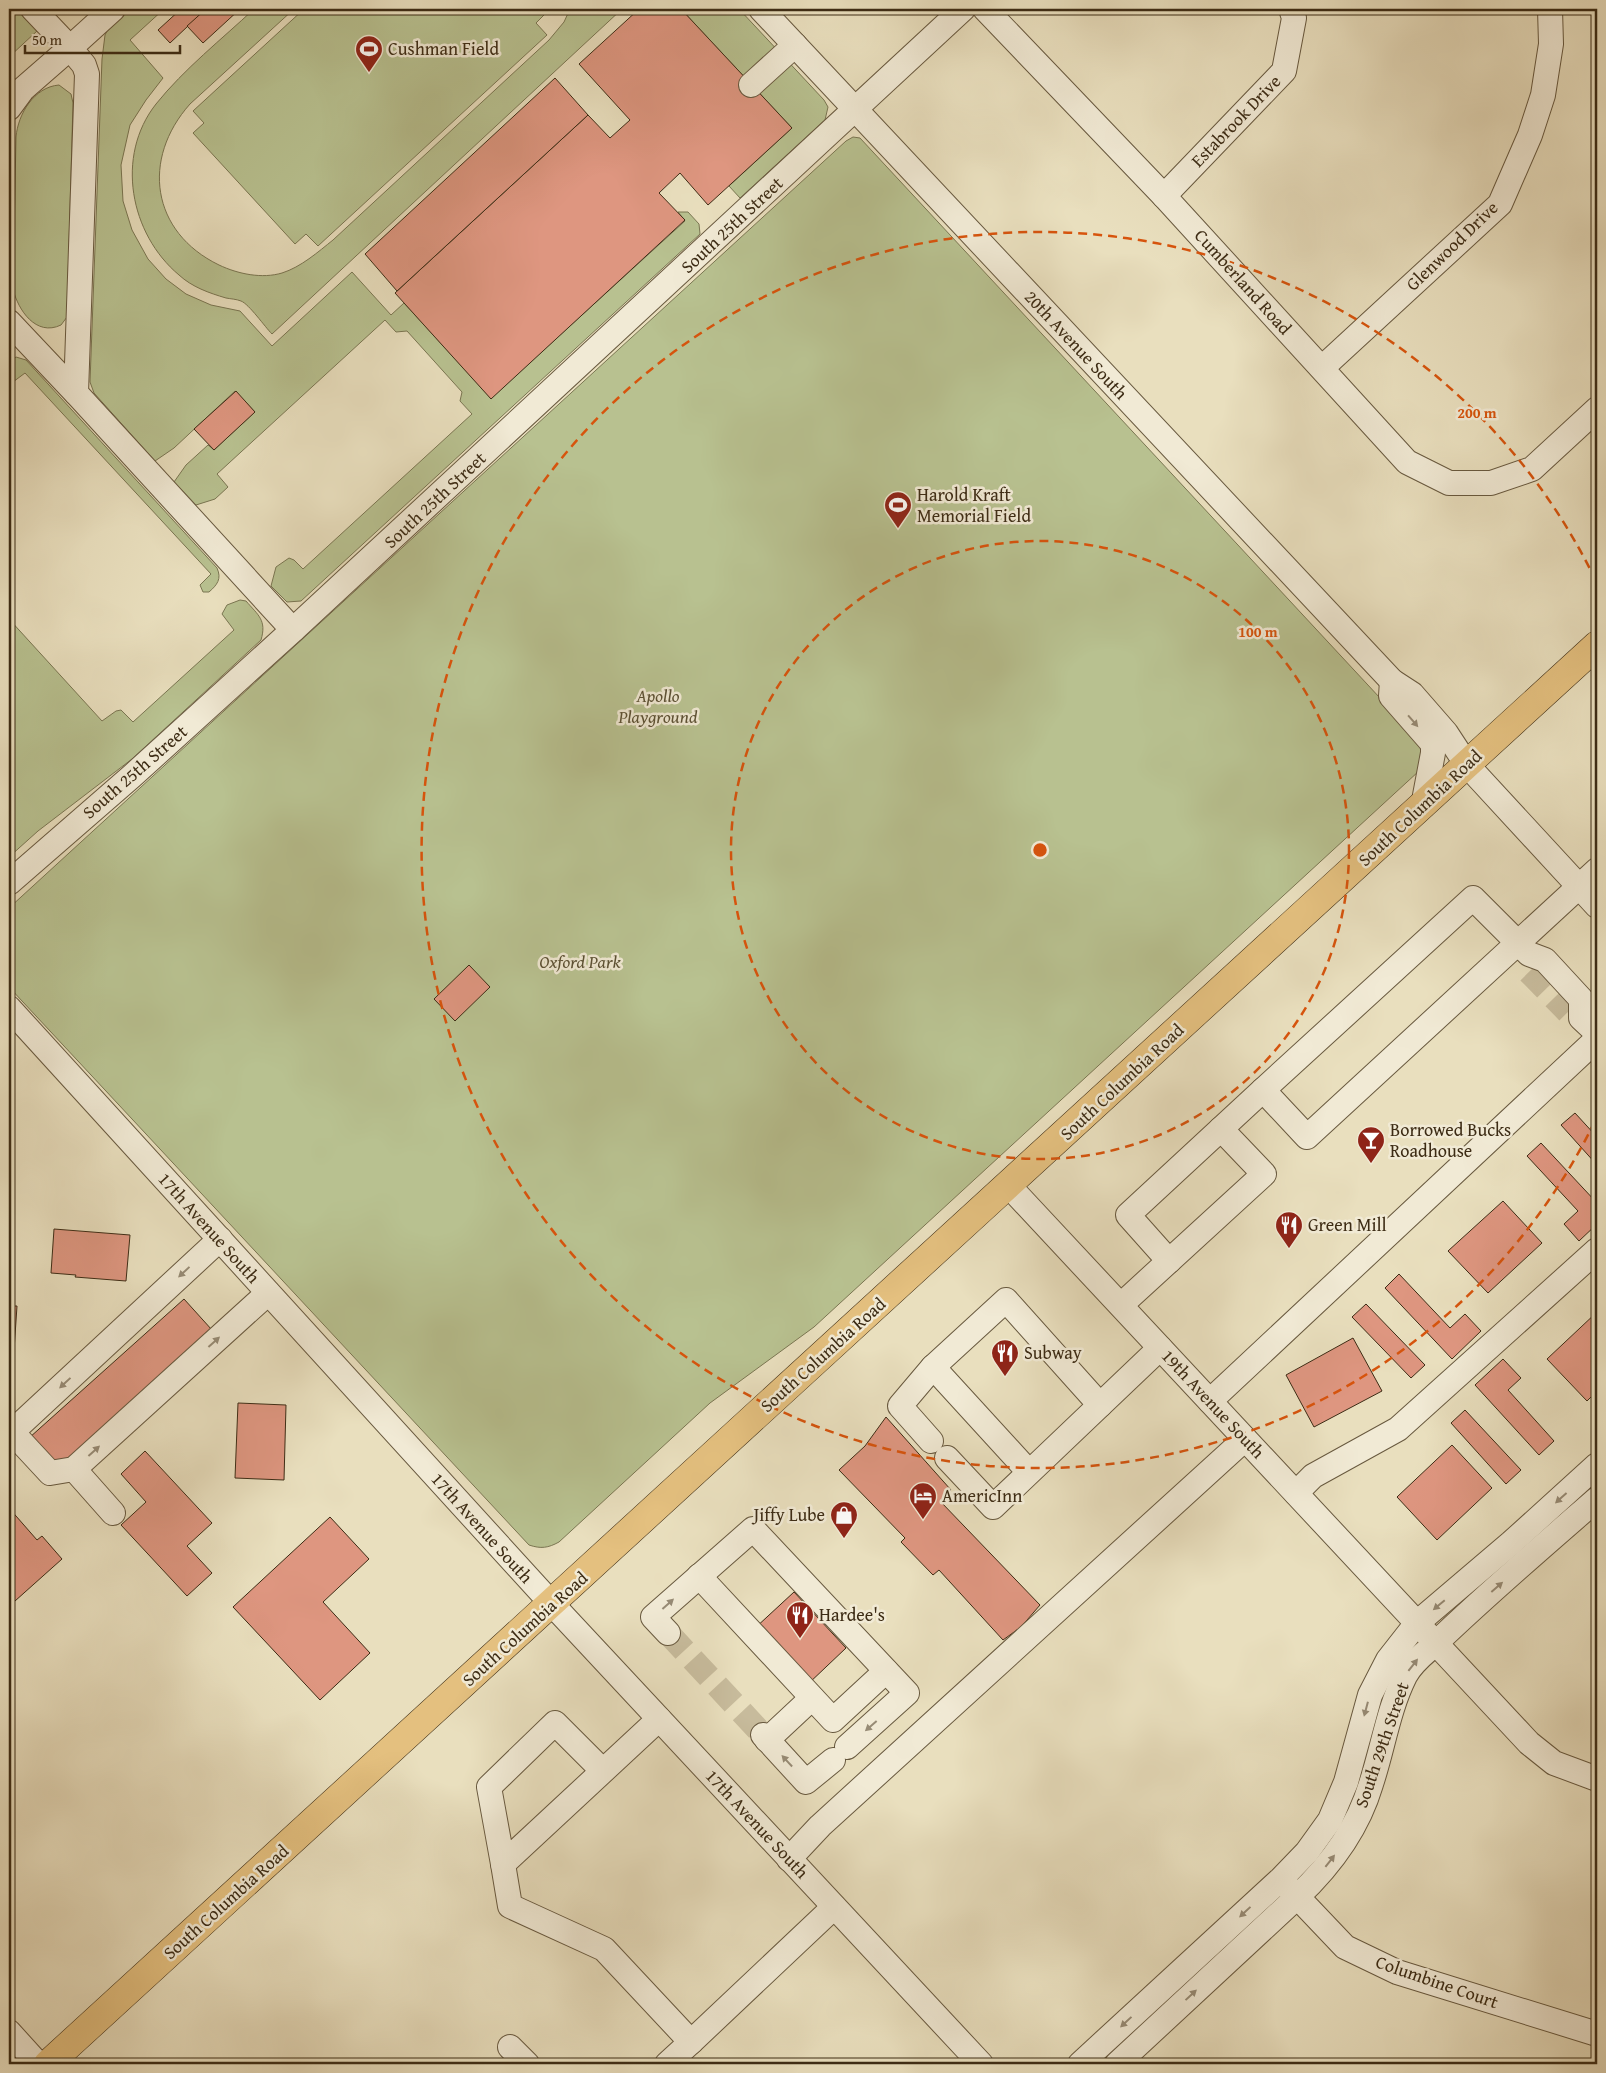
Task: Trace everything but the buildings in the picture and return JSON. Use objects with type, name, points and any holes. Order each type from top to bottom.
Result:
[{"type":"main road","name":"South Columbia Road","points":[[48,2064],[1009,1186],[1597,645]]},
{"type":"street","points":[[33,9],[70,48],[84,65],[87,74],[76,393]]},
{"type":"street","points":[[9,108],[23,89],[113,9]]},
{"type":"street","name":"20th Avenue South","points":[[761,9],[1392,681],[1412,694],[1446,733],[1467,765],[1597,906]]},
{"type":"street","name":"South 25th Street","points":[[9,883],[132,776],[293,630],[963,9]]},
{"type":"street","name":"Cumberland Road","points":[[985,9],[1164,196],[1407,462],[1449,483],[1491,483],[1532,469],[1597,409]]},
{"type":"street","name":"Estabrook Drive","points":[[1164,196],[1284,71],[1294,18],[1291,9]]},
{"type":"street","name":"Glenwood Drive","points":[[1322,368],[1500,204],[1530,134],[1543,95],[1552,44],[1550,9]]},
{"type":"street","points":[[751,85],[795,45]]},
{"type":"street","points":[[9,322],[293,630]]},
{"type":"street","name":"20th Avenue South","points":[[1392,681],[1391,696],[1433,744],[1423,806]]},
{"type":"street","points":[[1263,1090],[1307,1137],[1526,956],[1579,887],[1597,870]]},
{"type":"street","points":[[1169,1261],[1128,1215],[1473,898],[1526,956],[1545,960],[1580,999],[1582,1021]]},
{"type":"street","name":"17th Avenue South","points":[[9,1008],[552,1604],[981,2064]]},
{"type":"street","points":[[1210,1401],[1597,1039]]},
{"type":"street","points":[[1121,1305],[1264,1174],[1222,1129]]},
{"type":"street","name":"19th Avenue South","points":[[1009,1186],[1417,1623]]},
{"type":"street","points":[[220,1239],[12,1432],[50,1473],[74,1469],[268,1293]]},
{"type":"street","points":[[1296,1493],[1313,1476],[1398,1429],[1597,1250]]},
{"type":"street","points":[[1100,1405],[1006,1300],[933,1367],[900,1406],[993,1506],[1030,1472],[1160,1348]]},
{"type":"street","points":[[995,1310],[992,1323],[952,1364],[994,1412],[995,1436]]},
{"type":"street","points":[[933,1367],[1030,1472]]},
{"type":"street","points":[[789,1859],[820,1826],[1245,1439]]},
{"type":"street","name":"South 29th Street","points":[[1080,2064],[1281,1880],[1307,1852],[1330,1820],[1346,1782],[1370,1695],[1388,1660],[1417,1623],[1511,1543],[1597,1465]]},
{"type":"street","points":[[74,1469],[114,1513]]},
{"type":"street","name":"South 29th Street","points":[[1117,2064],[1318,1877],[1350,1832],[1363,1807],[1371,1785],[1384,1731],[1406,1674],[1421,1655],[1597,1499]]},
{"type":"street","points":[[668,1633],[653,1617],[753,1529],[907,1693],[806,1782],[765,1737],[812,1698]]},
{"type":"street","points":[[699,1576],[833,1720],[886,1671]]},
{"type":"street","points":[[1417,1623],[1529,1744],[1554,1764],[1597,1779]]},
{"type":"street","points":[[894,1706],[920,1734]]},
{"type":"street","points":[[504,1864],[658,1719]]},
{"type":"street","points":[[603,1771],[555,1723],[489,1787],[510,1906],[604,1949],[691,2042]]},
{"type":"street","points":[[1281,1880],[1297,1897]]},
{"type":"street","name":"Columbine Court","points":[[1297,1897],[1345,1947],[1397,1972],[1597,2034]]},
{"type":"street","points":[[667,2064],[834,1907]]},
{"type":"street","points":[[9,2032],[38,2064]]},
{"type":"street","points":[[510,2047],[527,2064]]},
{"type":"green space","points":[[9,9],[16,9],[37,31],[9,57]]},
{"type":"green space","points":[[130,9],[164,9],[130,40],[163,78],[130,125],[121,165],[123,201],[132,230],[148,259],[166,279],[186,294],[211,305],[240,311],[272,346],[352,272],[391,315],[404,303],[491,398],[685,221],[678,212],[688,212],[699,224],[700,234],[301,601],[287,602],[271,586],[276,567],[289,558],[294,560],[303,569],[472,414],[460,401],[462,392],[407,331],[396,332],[385,320],[217,474],[228,487],[215,499],[196,505],[174,482],[186,465],[208,445],[214,450],[255,412],[235,391],[174,448],[155,461],[94,393],[90,382],[102,59],[107,31]]},
{"type":"green space","points":[[254,9],[294,9],[190,104],[174,125],[164,148],[160,170],[161,193],[167,214],[179,234],[196,251],[219,265],[234,271],[266,276],[282,273],[296,267],[333,240],[549,40],[564,22],[570,9],[622,9],[272,334],[244,303],[213,294],[195,286],[179,275],[162,258],[149,238],[139,217],[134,194],[132,170],[135,147],[143,125],[156,104],[191,66]]},
{"type":"green space","name":"Cushman Field","points":[[304,9],[542,9],[546,13],[536,23],[547,35],[318,246],[306,234],[295,244],[193,133],[204,123],[193,111]]},
{"type":"green space","points":[[681,9],[739,9],[824,100],[828,107],[825,120],[740,198],[729,186],[792,128]]},
{"type":"green space","points":[[59,85],[71,94],[73,103],[67,317],[61,325],[52,328],[36,324],[29,319],[19,305],[13,289],[16,137],[20,119],[29,103],[42,91]]},
{"type":"green space","name":"Oxford Park","points":[[853,137],[860,138],[1419,740],[1422,759],[1419,771],[814,1327],[710,1403],[559,1542],[551,1546],[533,1546],[529,1545],[9,987],[9,908],[846,141]]},
{"type":"green space","points":[[16,357],[26,360],[217,568],[218,582],[209,592],[203,592],[200,585],[211,574],[25,373],[13,382],[9,382],[9,362]]},
{"type":"green space","points":[[240,600],[246,601],[258,614],[263,627],[261,640],[132,759],[38,831],[9,857],[9,619],[102,721],[116,711],[121,710],[133,722],[234,630],[222,614],[227,605]]},
{"type":"tunnel","points":[[1529,972],[1568,1012]]},
{"type":"tunnel","points":[[668,1633],[763,1735]]},
{"type":"place","name":"Cushman Field","points":[[369,73]]},
{"type":"place","name":"Harold Kraft Memorial Field","points":[[898,529]]},
{"type":"place","name":"Borrowed Bucks Roadhouse","points":[[1371,1164]]},
{"type":"place","name":"Green Mill","points":[[1289,1249]]},
{"type":"place","name":"Subway","points":[[1005,1377]]},
{"type":"place","name":"AmericInn","points":[[923,1520]]},
{"type":"place","name":"Jiffy Lube","points":[[844,1539]]},
{"type":"place","name":"Hardee's","points":[[800,1639]]},
{"type":"park label","name":"Apollo Playground","points":[[658,706]]}]
